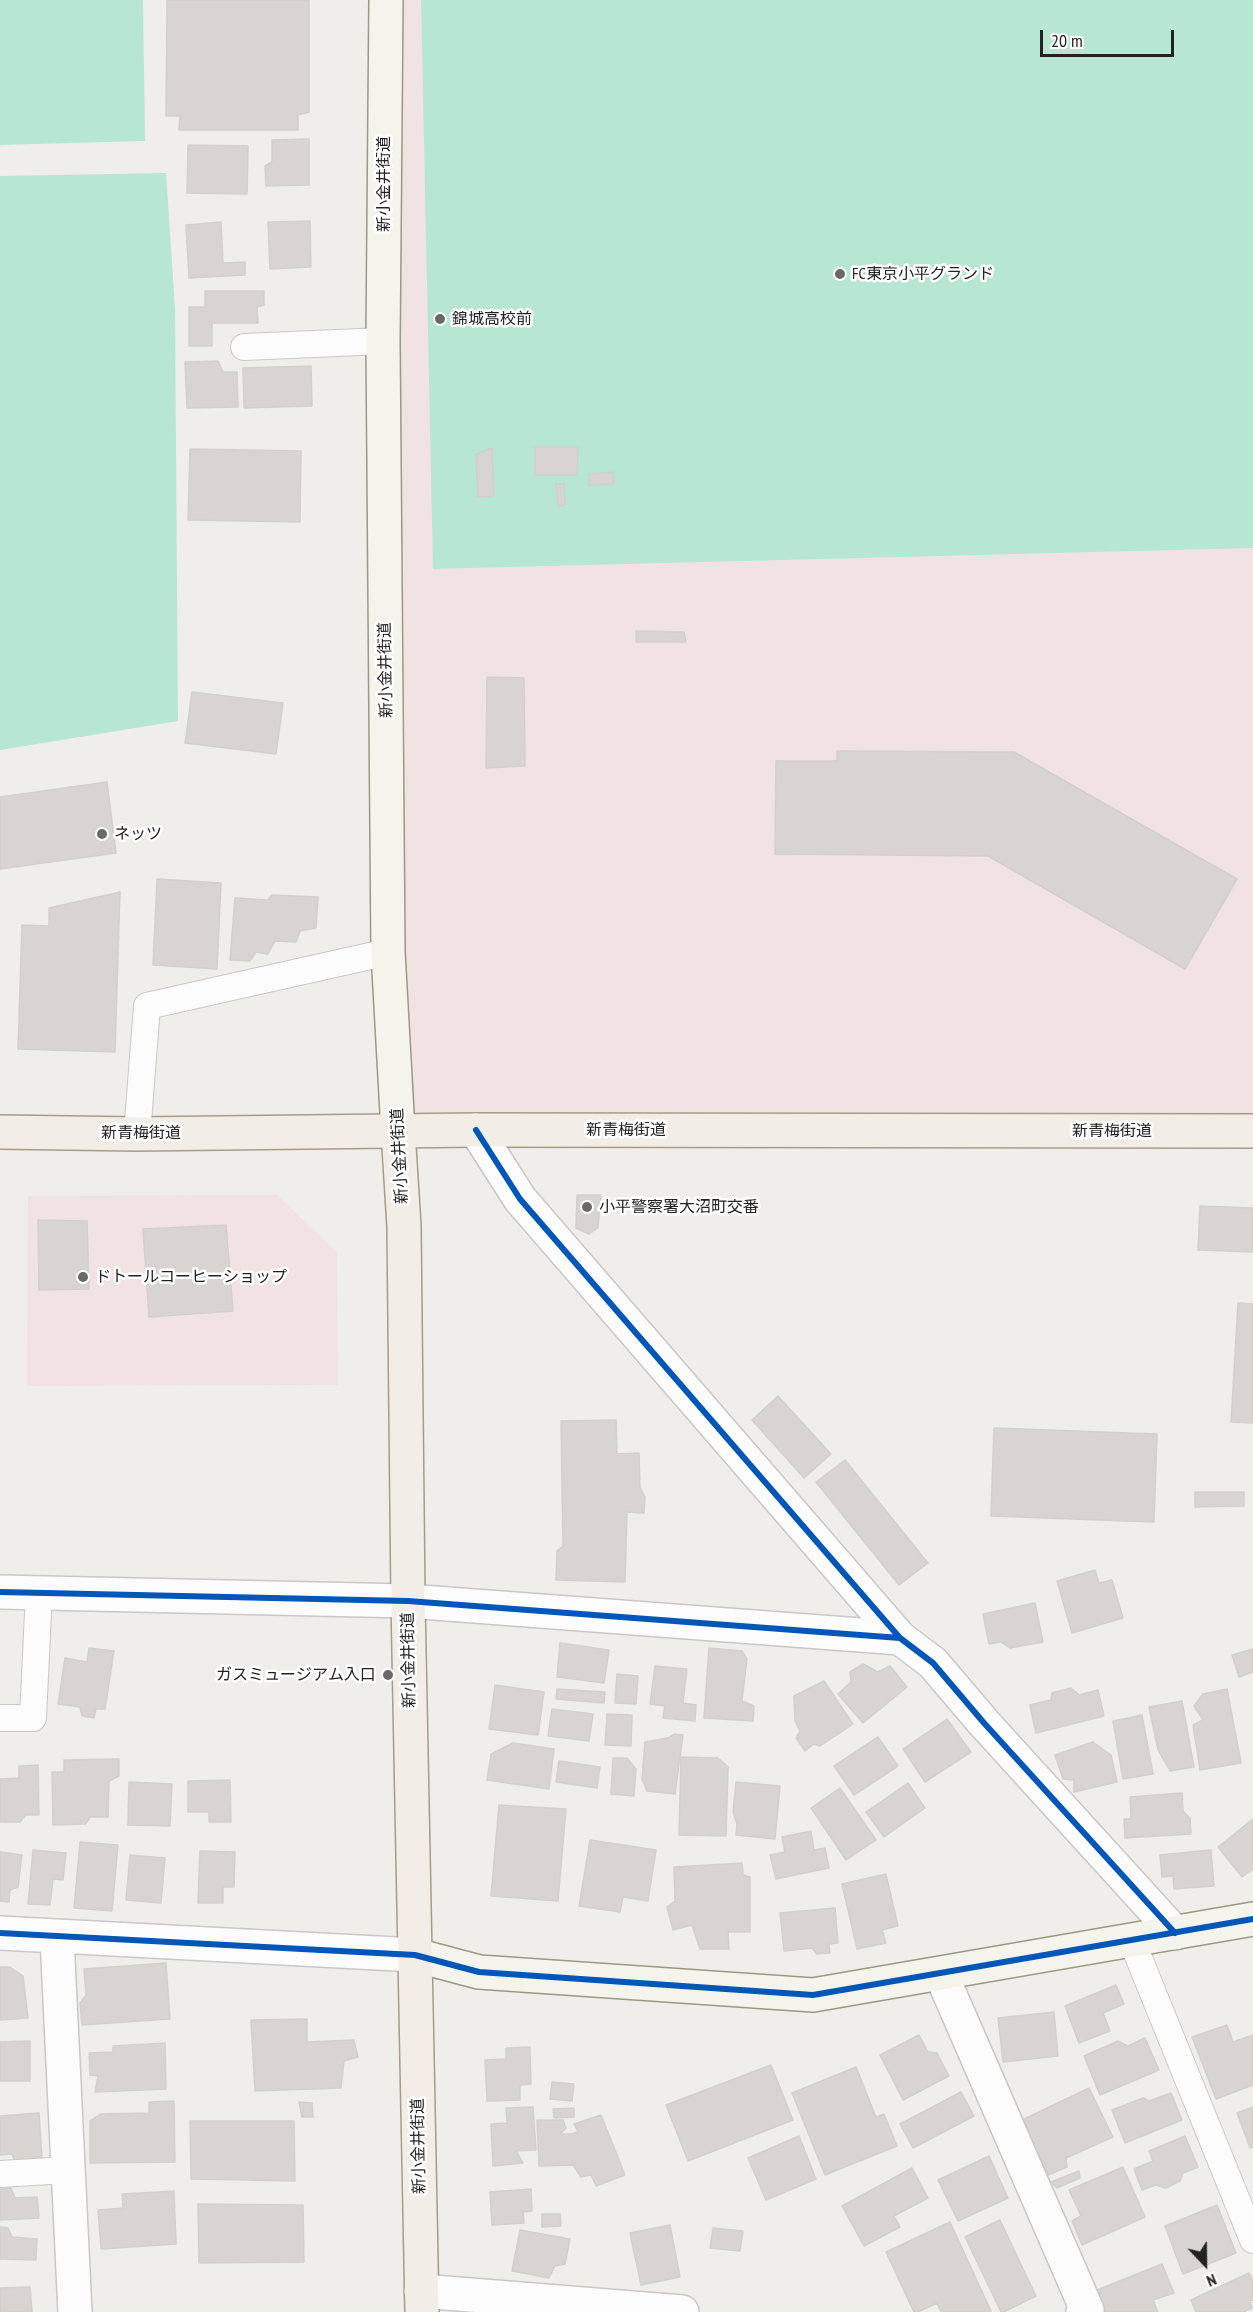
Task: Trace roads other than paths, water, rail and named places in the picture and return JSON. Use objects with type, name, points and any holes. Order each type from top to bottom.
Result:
[{"type":"main road","name":"新小金井街道","points":[[386,0],[383,341],[388,952],[404,1226],[408,1601],[422,2301]]},
{"type":"main road","name":"新青梅街道","points":[[0,1132],[137,1134],[476,1130],[1253,1131]]},
{"type":"main road","points":[[414,1955],[479,1972],[813,1995],[1253,1919]]},
{"type":"street","points":[[476,1130],[520,1199],[900,1638],[933,1664],[1175,1933]]},
{"type":"street","points":[[0,1592],[408,1601],[900,1638]]},
{"type":"street","points":[[0,1933],[57,1938],[414,1955]]},
{"type":"street","points":[[57,1938],[75,2312]]},
{"type":"street","points":[[941,1974],[1086,2311]]},
{"type":"street","points":[[422,2301],[682,2312]]},
{"type":"lane","points":[[244,347],[383,341]]},
{"type":"lane","points":[[137,1134],[147,1006],[388,952]]},
{"type":"lane","points":[[0,1718],[33,1718],[39,1592]]},
{"type":"lane","points":[[1132,1941],[1253,2240]]},
{"type":"lane","points":[[0,2174],[68,2170]]},
{"type":"place","name":"FC東京小平グランド","points":[[840,274]]},
{"type":"place","name":"錦城高校前","points":[[440,319]]},
{"type":"place","name":"ネッツ","points":[[102,834]]},
{"type":"place","name":"小平警察署大沼町交番","points":[[587,1207]]},
{"type":"place","name":"ドトールコーヒーショップ","points":[[83,1277]]},
{"type":"place","name":"ガスミュージアム入口","points":[[388,1675]]}]
